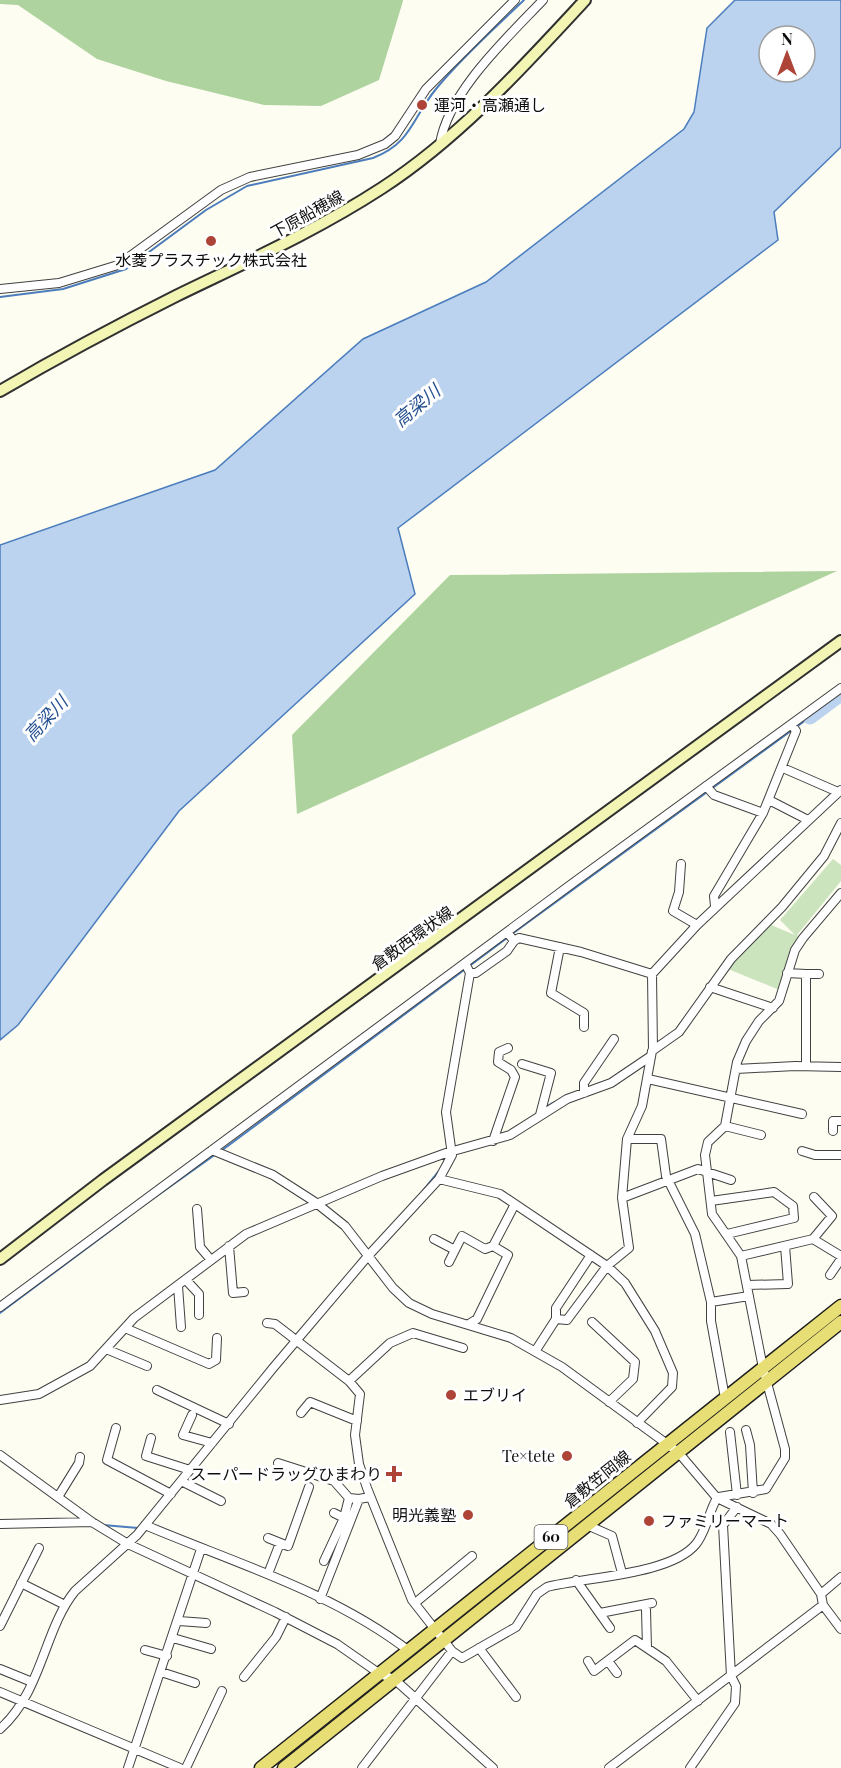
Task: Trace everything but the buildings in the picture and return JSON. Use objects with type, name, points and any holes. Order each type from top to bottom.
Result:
[{"type":"main road","name":"下原船穂線","points":[[0,391],[61,355],[302,237],[382,188],[440,144],[487,102],[585,0]]},
{"type":"main road","name":"倉敷西環状線","points":[[0,1259],[103,1180],[841,641]]},
{"type":"main road","name":"倉敷笠岡線","points":[[284,1768],[394,1679],[440,1634],[666,1445],[841,1306]]},
{"type":"main road","name":"倉敷笠岡線","points":[[261,1768],[409,1651],[440,1634],[586,1525],[841,1322]]},
{"type":"street","points":[[0,288],[59,283],[118,265],[221,190],[250,177],[358,155],[385,144],[395,136],[426,88],[515,0]]},
{"type":"street","points":[[440,144],[454,105],[482,66],[543,0]]},
{"type":"street","points":[[0,1307],[468,968],[794,727],[841,688]]},
{"type":"street","points":[[716,906],[714,896],[763,813],[783,768],[794,727]]},
{"type":"street","points":[[556,1319],[567,1320],[606,1266],[629,1248],[622,1198],[627,1140],[642,1106],[652,1053],[652,974],[716,906],[839,791],[783,768]]},
{"type":"street","points":[[708,789],[763,813]]},
{"type":"street","points":[[769,800],[808,820]]},
{"type":"street","points":[[0,1400],[39,1394],[90,1366],[125,1328],[152,1304],[246,1234],[315,1202],[451,1152],[510,1135],[541,1112],[583,1091],[611,1083],[679,1032],[731,959],[782,907],[824,856],[841,823]]},
{"type":"street","points":[[681,864],[679,892],[674,911],[697,925]]},
{"type":"street","points":[[717,1497],[766,1490],[785,1458],[763,1368],[741,1256],[712,1214],[705,1155],[708,1143],[725,1126],[736,1069],[746,1041],[759,1021],[779,1001],[795,950],[841,893]]},
{"type":"street","points":[[510,936],[560,947],[652,974]]},
{"type":"street","points":[[468,968],[476,973],[507,951],[510,936]]},
{"type":"street","points":[[560,947],[551,993],[584,1013],[584,1027]]},
{"type":"street","points":[[0,1729],[22,1701],[43,1662],[65,1605],[75,1591],[128,1544],[145,1525],[294,1340],[366,1255],[439,1179],[450,1161],[446,1112],[468,968]]},
{"type":"street","points":[[787,973],[819,974]]},
{"type":"street","points":[[806,974],[806,1066]]},
{"type":"street","points":[[712,988],[773,1008]]},
{"type":"street","points":[[583,1091],[584,1083],[614,1039]]},
{"type":"street","points":[[493,1139],[515,1077],[511,1070],[498,1062],[499,1052],[508,1048]]},
{"type":"street","points":[[522,1064],[551,1073],[541,1112]]},
{"type":"street","points":[[736,1069],[841,1067]]},
{"type":"street","points":[[648,1079],[801,1114]]},
{"type":"street","points":[[833,1131],[833,1121],[841,1121]]},
{"type":"street","points":[[725,1126],[761,1135]]},
{"type":"street","points":[[627,1140],[661,1140],[666,1176],[695,1234],[711,1302],[711,1321],[725,1398]]},
{"type":"street","points":[[802,1151],[815,1155],[841,1155]]},
{"type":"street","points":[[216,1152],[273,1175],[315,1202],[345,1226],[366,1255],[409,1303],[432,1314],[503,1335],[536,1350],[678,1452],[717,1497],[771,1524],[821,1594],[823,1605],[841,1629]]},
{"type":"street","points":[[622,1198],[698,1169],[731,1180]]},
{"type":"street","points":[[439,1179],[500,1194],[591,1255],[625,1283],[641,1305],[655,1331],[673,1373],[672,1387],[637,1423]]},
{"type":"street","points":[[711,1201],[774,1192],[793,1206],[794,1218],[727,1234]]},
{"type":"street","points":[[741,1256],[813,1239],[832,1216],[814,1197]]},
{"type":"street","points":[[448,1262],[462,1236],[485,1249],[493,1246],[515,1204]]},
{"type":"street","points":[[197,1209],[200,1246],[211,1260]]},
{"type":"street","points":[[434,1239],[455,1250]]},
{"type":"street","points":[[813,1239],[841,1257],[830,1275]]},
{"type":"street","points":[[229,1246],[233,1293],[244,1292]]},
{"type":"street","points":[[469,1324],[477,1319],[508,1255],[493,1246]]},
{"type":"street","points":[[747,1286],[788,1284],[785,1246]]},
{"type":"street","points":[[536,1350],[556,1319],[556,1308],[591,1255]]},
{"type":"street","points":[[186,1280],[199,1294],[199,1315]]},
{"type":"street","points":[[178,1286],[181,1327]]},
{"type":"street","points":[[711,1302],[749,1296]]},
{"type":"street","points":[[591,1322],[635,1362],[633,1379],[609,1402]]},
{"type":"street","points":[[267,1323],[275,1324],[348,1381],[360,1394],[355,1435],[359,1464],[370,1497],[415,1603],[452,1651],[462,1658],[516,1627],[537,1594],[547,1587],[671,1561],[696,1544],[717,1497]]},
{"type":"street","points":[[125,1328],[209,1364],[216,1360],[217,1338]]},
{"type":"street","points":[[348,1381],[390,1343],[413,1333],[463,1348]]},
{"type":"street","points":[[106,1348],[147,1366]]},
{"type":"street","points":[[157,1390],[227,1423]]},
{"type":"street","points":[[301,1413],[310,1402],[357,1421]]},
{"type":"street","points":[[192,1415],[183,1435],[212,1443]]},
{"type":"street","points":[[116,1428],[107,1460],[169,1493]]},
{"type":"street","points":[[746,1430],[750,1445],[753,1493]]},
{"type":"street","points":[[730,1432],[737,1495]]},
{"type":"street","points":[[151,1438],[146,1456],[189,1470]]},
{"type":"street","points":[[0,1455],[92,1522],[128,1544],[285,1617],[337,1644],[380,1674],[394,1679],[493,1768]]},
{"type":"street","points":[[58,1497],[79,1462],[80,1456]]},
{"type":"street","points":[[278,1463],[334,1481],[349,1498],[370,1497]]},
{"type":"street","points":[[181,1481],[221,1500]]},
{"type":"street","points":[[268,1538],[288,1546],[309,1487]]},
{"type":"street","points":[[324,1561],[344,1518],[349,1498]]},
{"type":"street","points":[[320,1599],[359,1499]]},
{"type":"street","points":[[690,1768],[735,1703],[736,1686],[731,1676],[723,1525],[737,1507]]},
{"type":"street","points":[[334,1513],[344,1518]]},
{"type":"street","points":[[0,1524],[92,1522]]},
{"type":"street","points":[[145,1525],[268,1574],[368,1622],[409,1651]]},
{"type":"street","points":[[586,1525],[612,1536],[622,1573]]},
{"type":"street","points":[[268,1574],[280,1543]]},
{"type":"street","points":[[0,1626],[39,1548]]},
{"type":"street","points":[[128,1768],[201,1549]]},
{"type":"street","points":[[415,1603],[472,1556]]},
{"type":"street","points":[[821,1594],[841,1577]]},
{"type":"street","points":[[576,1580],[610,1628]]},
{"type":"street","points":[[21,1583],[65,1605]]},
{"type":"street","points":[[600,1613],[652,1603]]},
{"type":"street","points":[[609,1768],[823,1605]]},
{"type":"street","points":[[646,1610],[647,1648]]},
{"type":"street","points":[[244,1677],[276,1637],[285,1617]]},
{"type":"street","points":[[178,1621],[206,1623]]},
{"type":"street","points":[[173,1638],[211,1650]]},
{"type":"street","points":[[588,1661],[594,1671],[635,1640],[666,1661],[698,1701]]},
{"type":"street","points":[[479,1648],[516,1697]]},
{"type":"street","points":[[145,1650],[167,1656]]},
{"type":"street","points":[[362,1768],[452,1651]]},
{"type":"street","points":[[608,1661],[617,1673]]},
{"type":"street","points":[[0,1669],[32,1682]]},
{"type":"street","points":[[161,1672],[195,1683]]},
{"type":"street","points":[[186,1768],[222,1691]]},
{"type":"street","points":[[0,1692],[180,1768]]},
{"type":"green space","points":[[0,0],[403,1],[379,80],[321,106],[264,105],[166,81],[97,59],[18,5],[0,4]]},
{"type":"green space","points":[[837,571],[297,814],[292,735],[450,575]]},
{"type":"green space","points":[[833,859],[841,865],[841,881],[797,935],[803,939],[782,991],[728,969],[771,925],[795,935],[780,920]]},
{"type":"water","name":"高梁川","points":[[735,0],[841,0],[841,147],[774,212],[778,240],[398,528],[415,594],[179,811],[18,1025],[0,1040],[0,545],[215,470],[363,339],[486,282],[684,129],[694,112],[707,28]]},
{"type":"waterway","points":[[0,297],[63,289],[126,269],[206,210],[247,186],[373,158],[386,152],[404,137],[446,77],[524,0]]},
{"type":"waterway","points":[[810,717],[841,694]]},
{"type":"waterway","points":[[512,934],[810,717]]},
{"type":"waterway","points":[[830,852],[841,830]]},
{"type":"waterway","points":[[221,1151],[507,938]]},
{"type":"waterway","points":[[544,1108],[555,1102]]},
{"type":"waterway","points":[[137,1210],[216,1154]]},
{"type":"waterway","points":[[422,1192],[439,1171]]},
{"type":"waterway","points":[[0,1313],[126,1219]]},
{"type":"waterway","points":[[103,1525],[138,1528]]},
{"type":"place","name":"運河・高瀬通し","points":[[422,105]]},
{"type":"place","name":"水菱プラスチック株式会社","points":[[211,241]]},
{"type":"place","name":"エブリイ","points":[[451,1395]]},
{"type":"place","name":"Te×tete","points":[[567,1456]]},
{"type":"place","name":"スーパードラッグひまわり","points":[[394,1474]]},
{"type":"place","name":"明光義塾","points":[[468,1515]]},
{"type":"place","name":"ファミリーマート","points":[[649,1521]]}]
